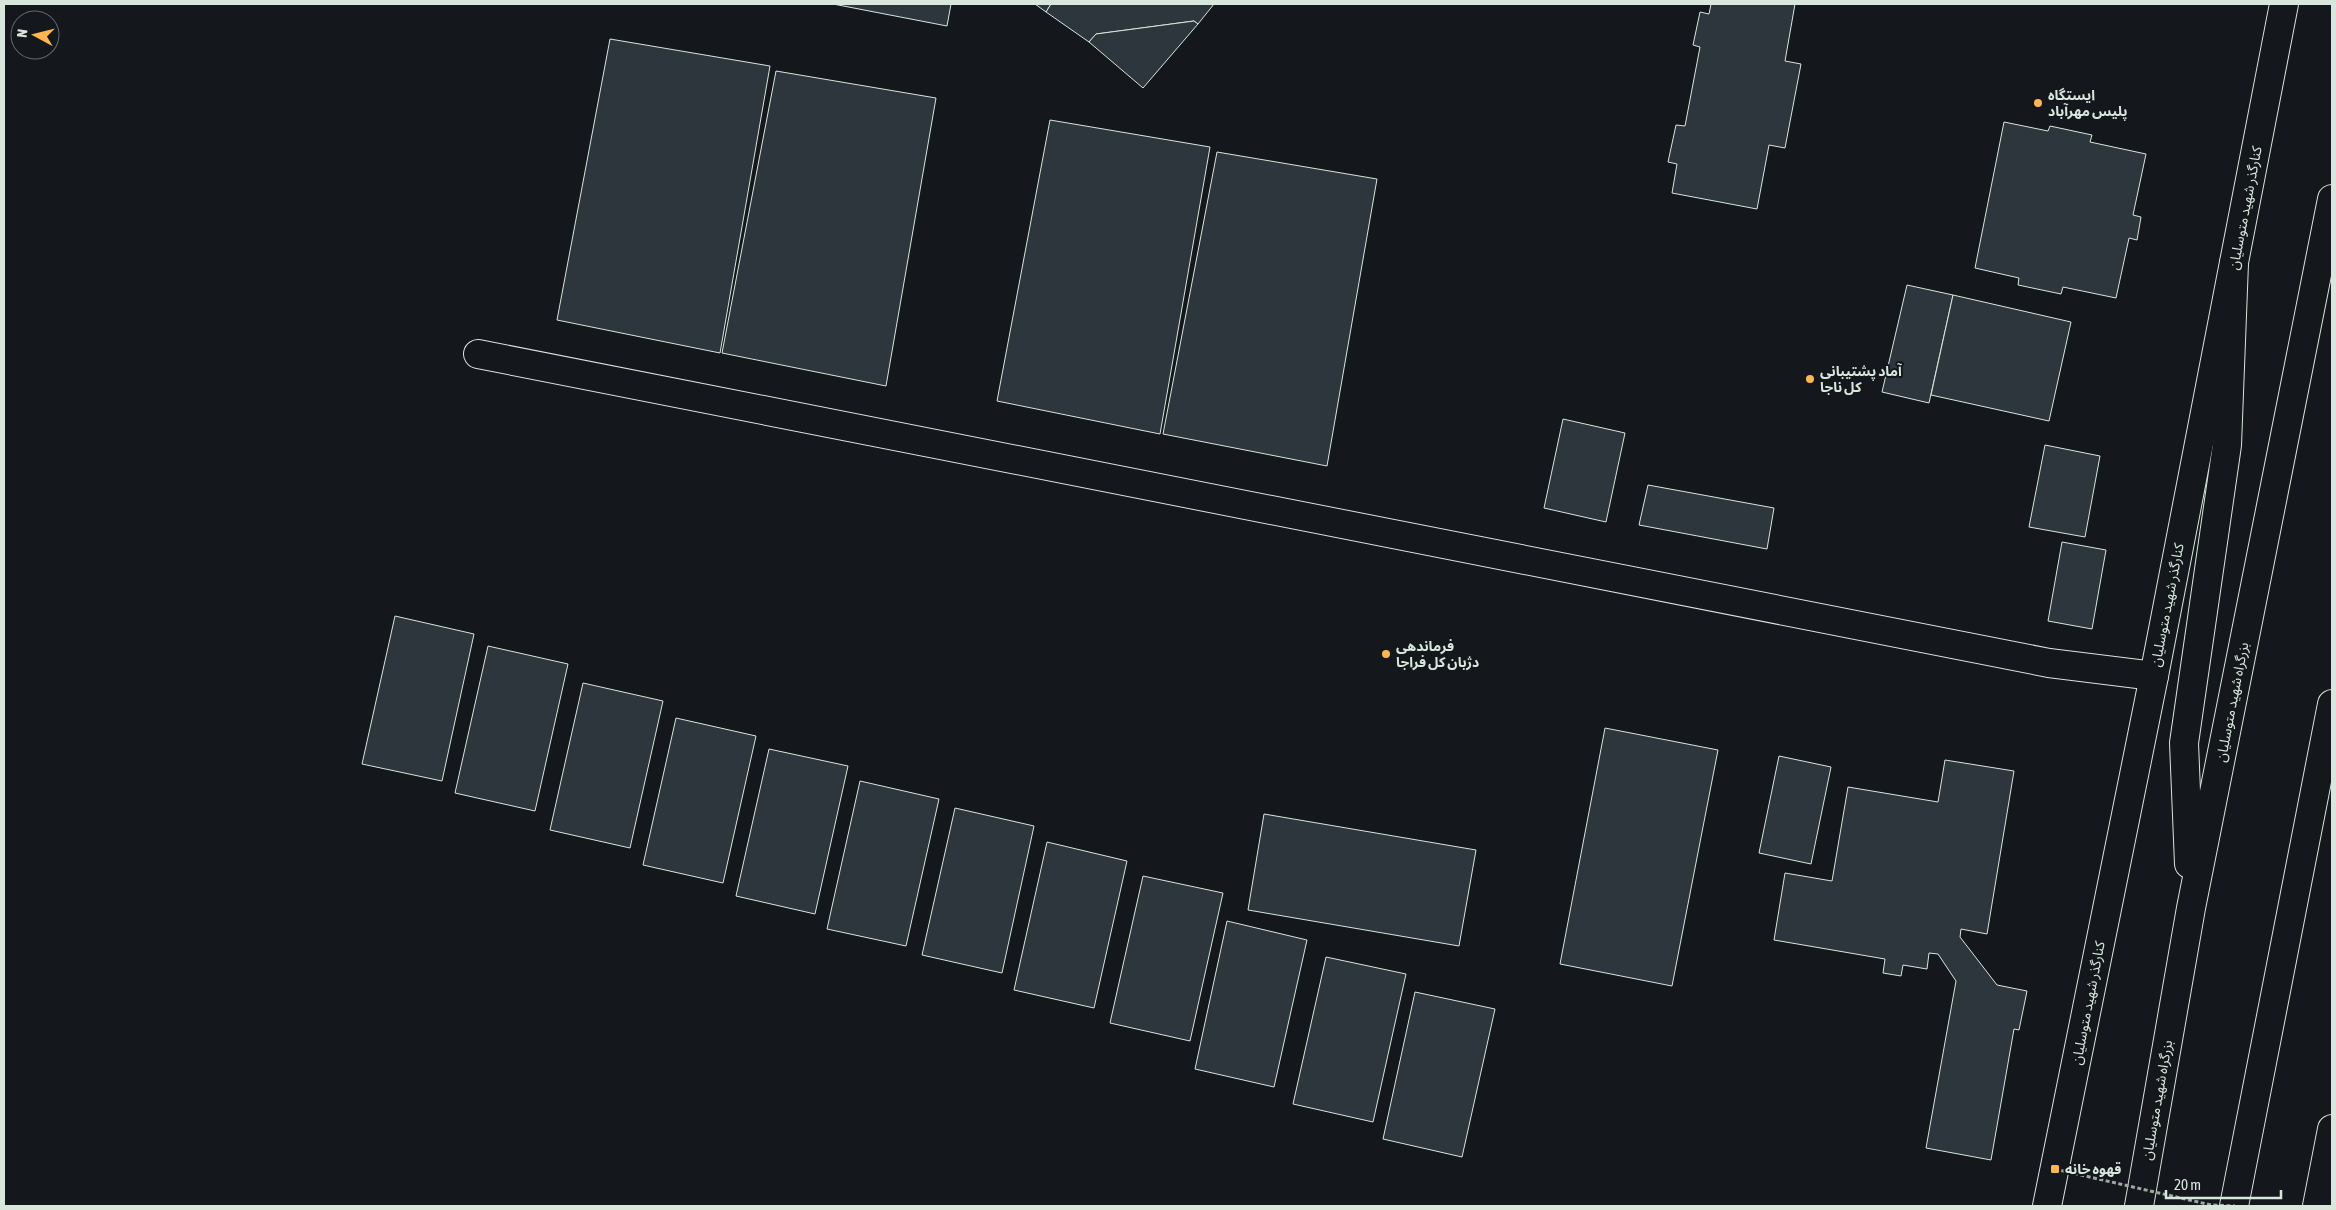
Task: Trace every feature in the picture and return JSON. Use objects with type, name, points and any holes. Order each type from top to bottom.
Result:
[{"type":"main road","name":"کنارگذر شهید متوسلیان","points":[[2047,1206],[2154,676],[2284,4]]},
{"type":"main road","name":"بزرگراه شهید متوسلیان","points":[[2139,1206],[2191,908],[2332,199]]},
{"type":"main road","points":[[2191,908],[2184,743],[2227,445],[2234,263]]},
{"type":"main road","points":[[478,354],[2049,663],[2154,676]]},
{"type":"main road","points":[[2235,1206],[2332,704]]},
{"type":"main road","points":[[2317,1206],[2332,1129]]},
{"type":"path","points":[[2055,1169],[2211,1205],[2235,1206]]},
{"type":"building","points":[[833,4],[951,4],[947,26]]},
{"type":"building","points":[[1035,4],[1051,4],[1046,12]]},
{"type":"building","points":[[1051,4],[1214,4],[1198,24],[1194,21],[1096,34],[1089,42],[1046,12]]},
{"type":"building","points":[[1711,4],[1795,4],[1785,61],[1801,64],[1785,148],[1769,145],[1757,209],[1672,193],[1677,164],[1668,162],[1676,125],[1685,126],[1700,47],[1693,45],[1700,12],[1709,14]]},
{"type":"building","points":[[1194,21],[1198,24],[1143,88],[1089,42],[1096,34]]},
{"type":"building","points":[[610,39],[770,66],[720,353],[557,320]]},
{"type":"building","points":[[776,71],[936,98],[886,386],[722,353]]},
{"type":"building","points":[[1050,120],[1210,147],[1160,434],[997,401]]},
{"type":"building","points":[[2004,122],[2048,131],[2050,126],[2092,135],[2090,142],[2146,154],[2133,215],[2141,217],[2137,240],[2129,238],[2116,298],[2063,287],[2061,294],[2018,285],[2019,278],[1975,268]]},
{"type":"building","points":[[1217,152],[1377,179],[1327,466],[1163,434]]},
{"type":"building","points":[[1907,285],[1953,295],[1929,403],[1882,392]]},
{"type":"building","points":[[1953,295],[2071,322],[2049,421],[1931,395]]},
{"type":"building","points":[[1563,419],[1625,433],[1606,522],[1544,508]]},
{"type":"building","points":[[2045,445],[2100,456],[2085,537],[2029,527]]},
{"type":"building","points":[[1648,485],[1774,508],[1767,549],[1639,525]]},
{"type":"building","points":[[2062,542],[2106,550],[2092,629],[2048,621]]},
{"type":"building","points":[[395,616],[474,634],[442,781],[362,764]]},
{"type":"building","points":[[488,646],[568,664],[535,811],[455,793]]},
{"type":"building","points":[[583,683],[663,701],[630,848],[550,830]]},
{"type":"building","points":[[676,718],[756,736],[723,883],[643,865]]},
{"type":"building","points":[[1605,728],[1718,750],[1672,986],[1560,964]]},
{"type":"building","points":[[769,749],[848,766],[815,914],[736,896]]},
{"type":"building","points":[[1779,756],[1831,767],[1811,864],[1759,853]]},
{"type":"building","points":[[1945,760],[2014,771],[1987,934],[1961,929],[1960,937],[1997,985],[2027,991],[2019,1030],[2014,1029],[1991,1160],[1926,1148],[1956,981],[1938,954],[1929,953],[1927,969],[1903,965],[1901,976],[1883,973],[1885,959],[1774,940],[1785,873],[1832,881],[1848,787],[1938,802]]},
{"type":"building","points":[[860,781],[939,799],[906,946],[827,929]]},
{"type":"building","points":[[955,808],[1034,826],[1002,973],[922,955]]},
{"type":"building","points":[[1264,814],[1476,850],[1459,946],[1248,910]]},
{"type":"building","points":[[1047,842],[1127,861],[1094,1008],[1014,990]]},
{"type":"building","points":[[1143,876],[1223,893],[1190,1041],[1110,1023]]},
{"type":"building","points":[[1227,921],[1307,940],[1274,1087],[1195,1069]]},
{"type":"building","points":[[1326,957],[1406,974],[1373,1122],[1293,1104]]},
{"type":"building","points":[[1415,992],[1495,1009],[1462,1157],[1383,1139]]},
{"type":"place","name":"ایستگاه پلیس مهرآباد","points":[[2038,103]]},
{"type":"place","name":"آماد پشتیبانی کل ناجا","points":[[1810,379]]},
{"type":"place","name":"فرماندهی دژبان کل فراجا","points":[[1386,654]]},
{"type":"place","name":"قهوه خانه","points":[[2055,1169]]}]
